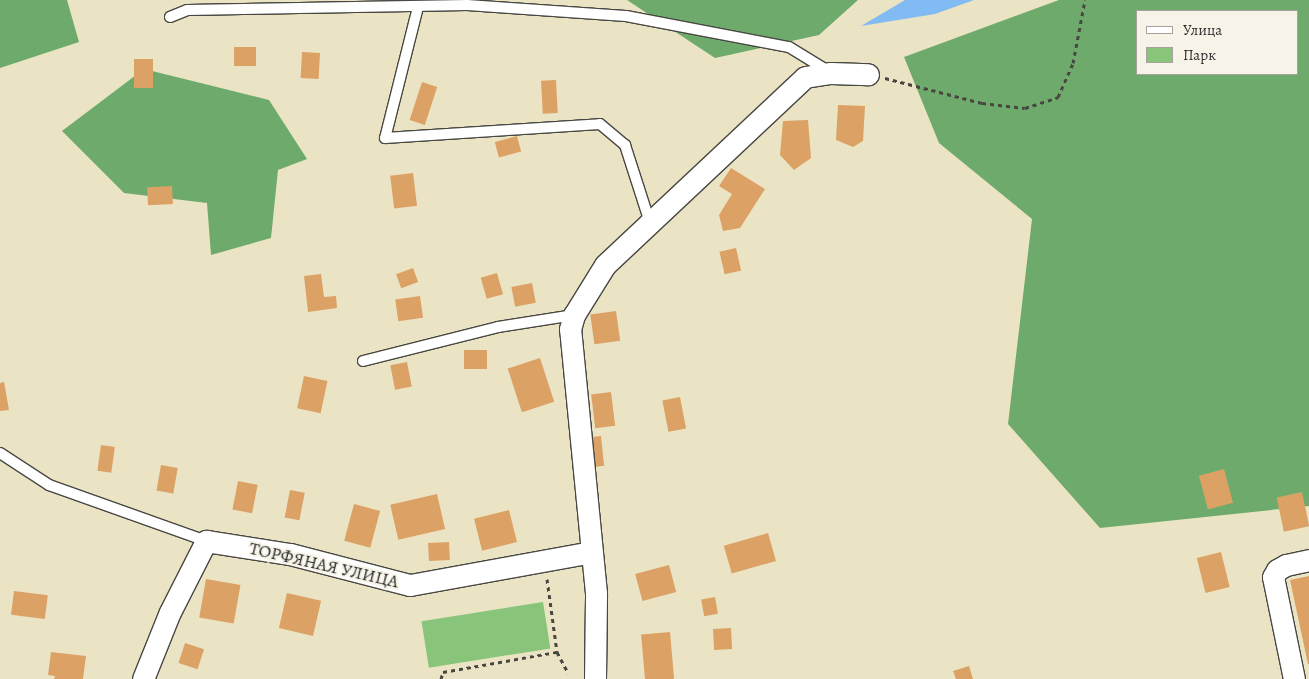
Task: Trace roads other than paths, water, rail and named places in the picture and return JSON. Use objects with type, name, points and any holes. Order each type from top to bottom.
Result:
[{"type":"street","points":[[595,679],[596,593],[570,329],[574,315],[605,265],[805,77],[831,73],[868,74]]},
{"type":"street","points":[[143,679],[170,612],[206,541]]},
{"type":"street","name":"ТОРФЯНАЯ УЛИЦА","points":[[206,541],[290,554],[410,585],[591,552]]},
{"type":"street","points":[[1294,679],[1273,577],[1276,570],[1286,565],[1309,560]]},
{"type":"lane","points":[[170,17],[188,10],[467,5],[626,16],[788,47],[831,73]]},
{"type":"lane","points":[[418,7],[385,138],[600,124],[625,145],[650,223]]},
{"type":"lane","points":[[363,361],[498,326],[574,315]]},
{"type":"lane","points":[[0,453],[48,485],[206,541]]},
{"type":"water","points":[[905,0],[974,0],[935,14],[861,26]]}]
